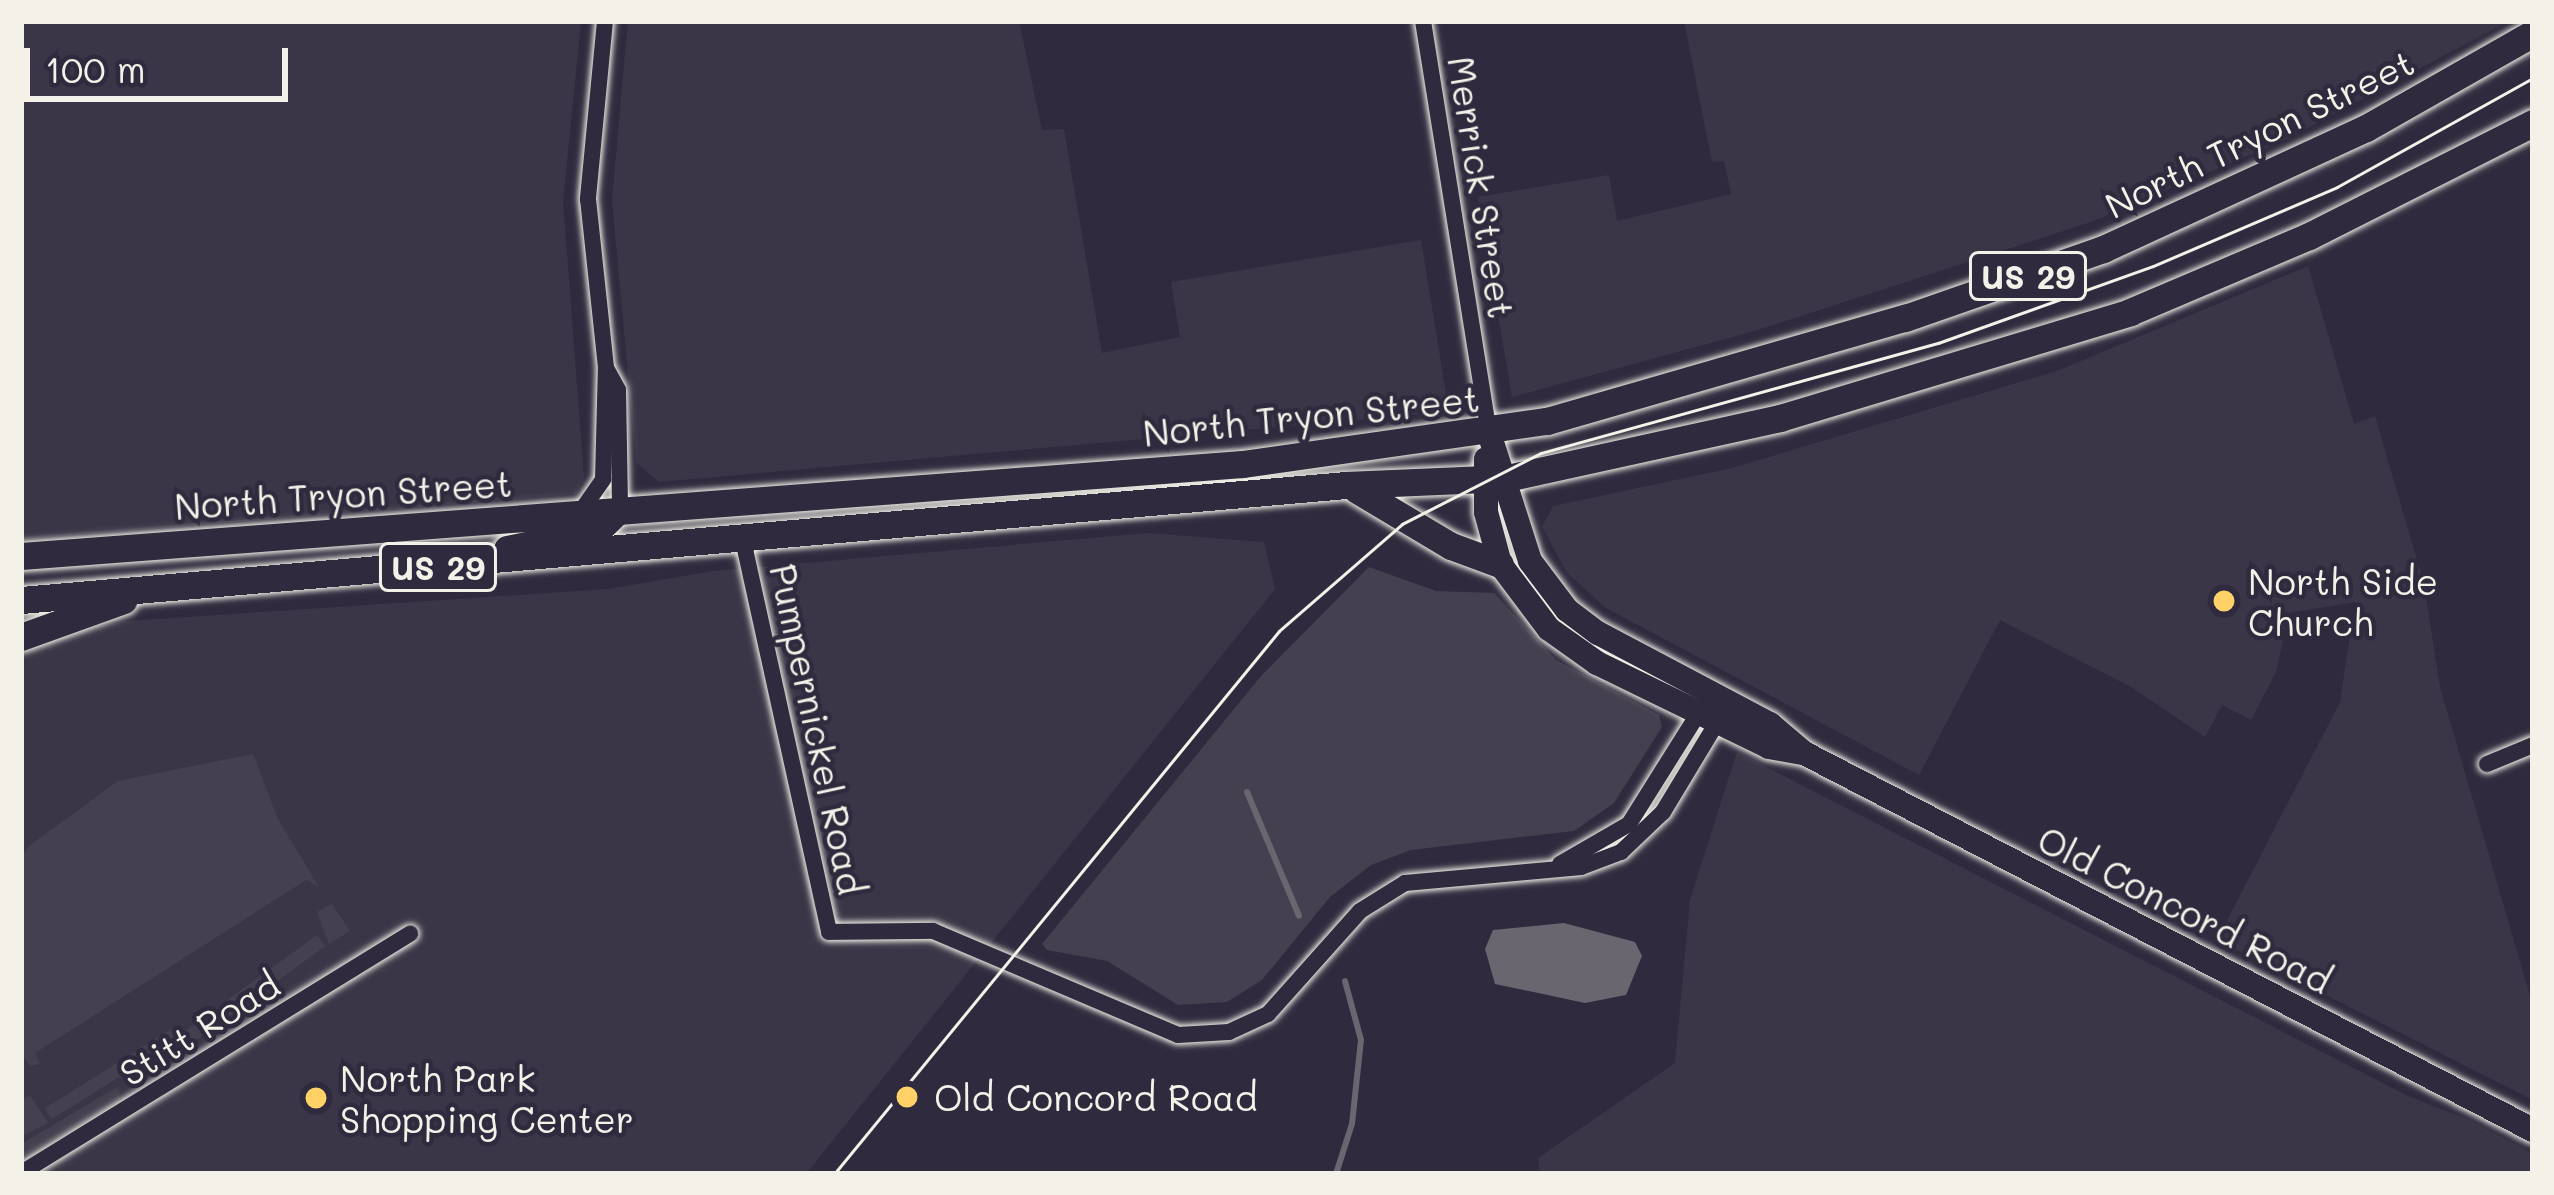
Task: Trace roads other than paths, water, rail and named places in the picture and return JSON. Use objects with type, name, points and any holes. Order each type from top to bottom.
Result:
[{"type":"main road","name":"North Tryon Street","points":[[21,556],[1243,464],[1489,433],[1672,389],[2103,249],[2366,128],[2533,34]]},
{"type":"main road","name":"North Tryon Street","points":[[21,600],[134,596],[1347,485],[1495,480],[1780,418],[2130,312],[2309,236],[2533,123]]},
{"type":"main road","points":[[1347,485],[1451,546],[1500,564]]},
{"type":"main road","points":[[439,567],[598,530],[620,509]]},
{"type":"main road","points":[[21,637],[134,596]]},
{"type":"street","points":[[581,511],[603,479],[606,368],[588,199],[604,21]]},
{"type":"street","name":"Merrick Street","points":[[1423,21],[1489,433]]},
{"type":"street","points":[[606,368],[618,390],[620,509]]},
{"type":"street","name":"Old Concord Road","points":[[1489,433],[1500,564],[1530,609],[1572,647],[1714,707],[2533,1130]]},
{"type":"street","name":"Old Concord Road","points":[[1495,480],[1530,561],[1567,610],[1714,707]]},
{"type":"street","name":"Pumpernickel Road","points":[[743,540],[830,932],[923,928],[1161,1030],[1208,1036],[1275,1009],[1386,892],[1421,879],[1559,865],[1626,827],[1714,707]]},
{"type":"street","points":[[2487,764],[2533,745]]},
{"type":"street","name":"Stitt Road","points":[[21,1173],[410,934]]},
{"type":"waterway","points":[[1247,792],[1299,916]]},
{"type":"waterway","points":[[1336,1174],[1352,1124],[1361,1040],[1345,981]]},
{"type":"tram line","points":[[834,1174],[1279,631],[1402,524],[1541,453],[1938,343],[2153,266],[2337,187],[2533,78]]},
{"type":"place","name":"North Side Church","points":[[2224,601]]},
{"type":"place","name":"Old Concord Road","points":[[907,1097]]},
{"type":"place","name":"North Park Shopping Center","points":[[316,1098]]}]
